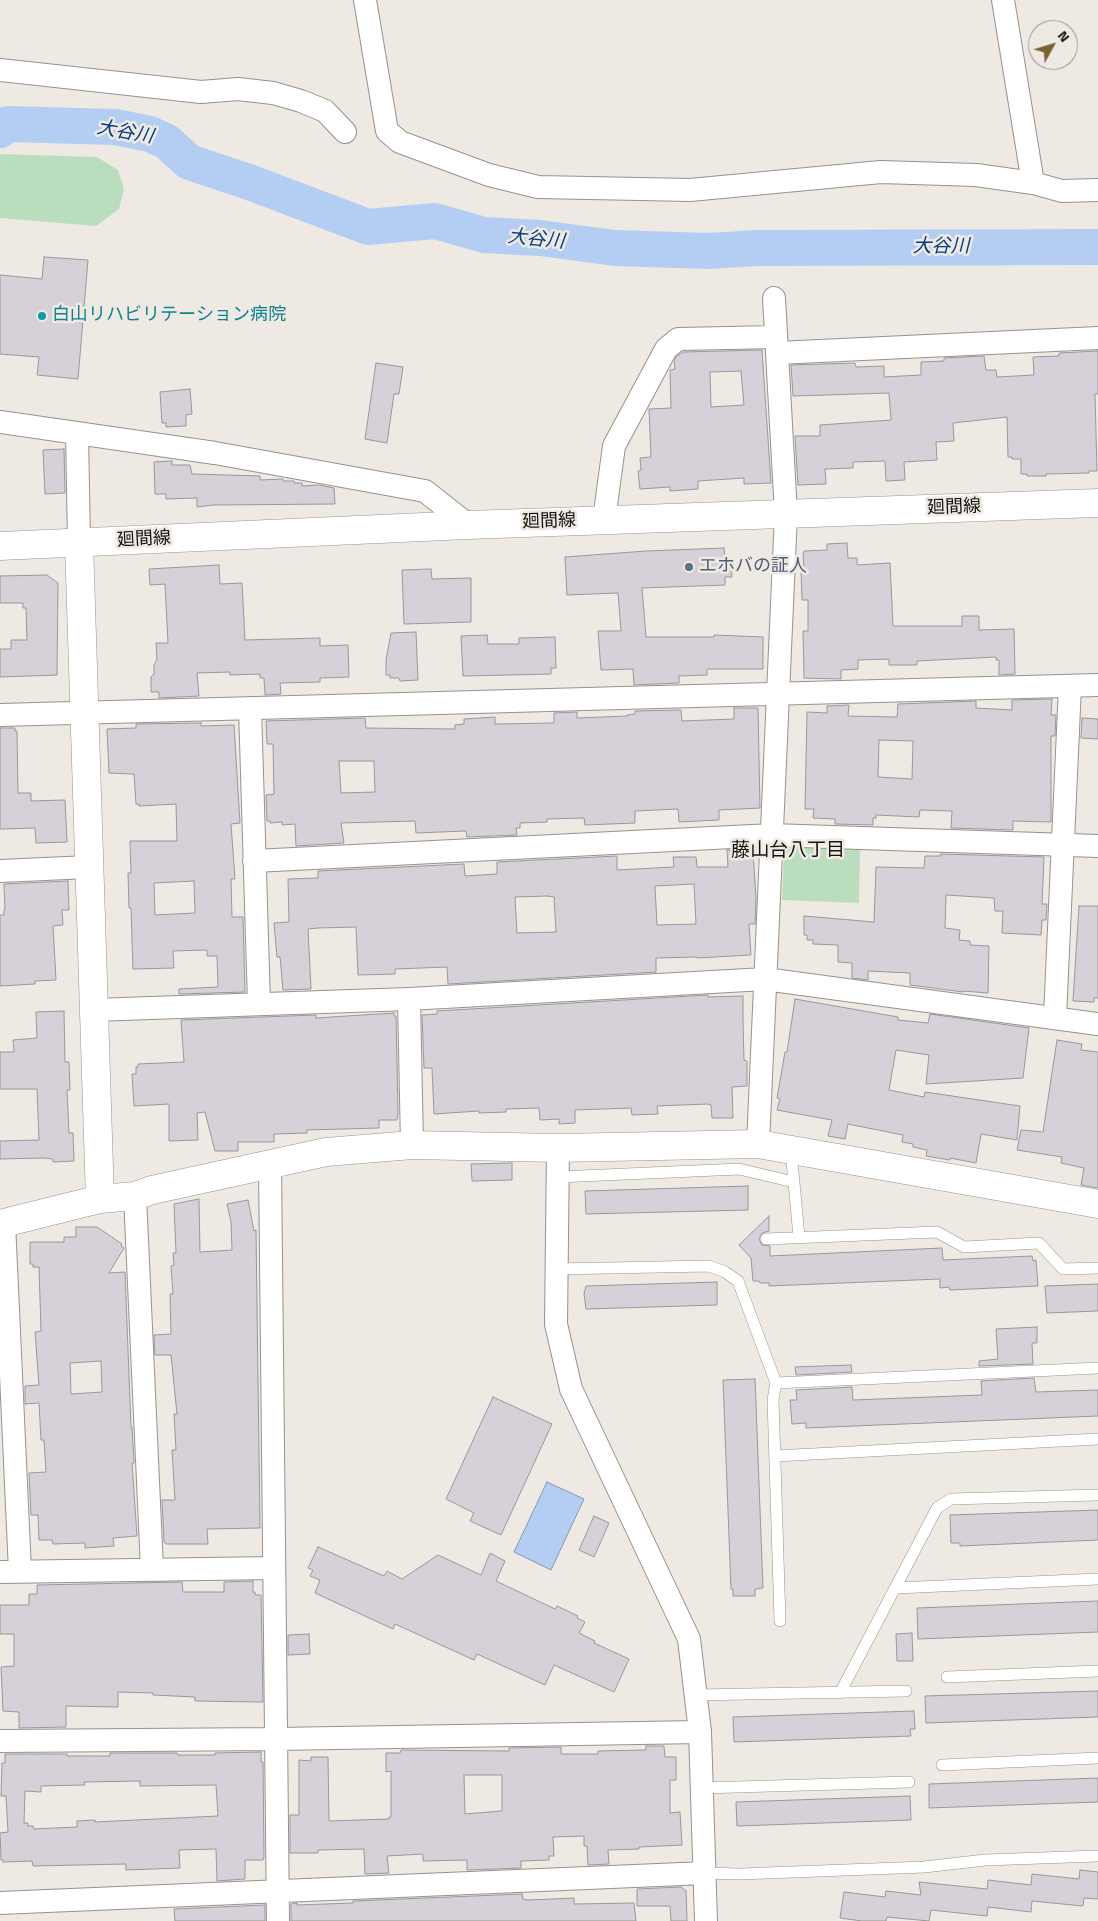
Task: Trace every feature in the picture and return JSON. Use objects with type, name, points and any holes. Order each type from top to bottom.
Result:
[{"type":"street","points":[[365,0],[387,132],[400,142],[489,175],[538,187],[680,190],[881,172],[976,175],[1033,183],[1062,190],[1098,190]]},
{"type":"street","points":[[1003,0],[1033,183]]},
{"type":"street","points":[[0,70],[201,92],[238,89],[273,93],[301,100],[325,111],[345,132]]},
{"type":"street","points":[[758,1144],[786,514],[774,298]]},
{"type":"street","points":[[604,520],[614,446],[666,349],[678,339],[776,345],[1098,338]]},
{"type":"street","points":[[0,422],[215,453],[425,491],[468,525]]},
{"type":"street","points":[[77,434],[100,1200]]},
{"type":"street","name":"廻間線","points":[[0,546],[468,525],[1098,504]]},
{"type":"street","points":[[0,714],[1098,685]]},
{"type":"street","points":[[1055,1017],[1070,686]]},
{"type":"street","points":[[250,708],[259,1003]]},
{"type":"street","points":[[254,861],[772,835],[1098,846]]},
{"type":"street","points":[[0,871],[89,867]]},
{"type":"street","points":[[94,1010],[409,999],[766,980],[1098,1024]]},
{"type":"street","points":[[409,999],[412,1145]]},
{"type":"street","points":[[274,1568],[10,1571],[2,1224],[100,1200],[135,1196],[152,1190],[326,1152],[412,1145],[558,1148],[758,1144],[1098,1204]]},
{"type":"street","points":[[558,1148],[556,1324],[572,1388],[689,1639],[700,1732],[706,1921]]},
{"type":"street","points":[[270,1164],[278,1921]]},
{"type":"street","points":[[135,1196],[152,1569]]},
{"type":"street","points":[[0,1740],[276,1739],[700,1732]]},
{"type":"street","points":[[0,1903],[705,1873]]},
{"type":"lane","points":[[791,1150],[799,1237]]},
{"type":"lane","points":[[558,1177],[739,1169],[794,1182]]},
{"type":"lane","points":[[766,1239],[937,1232],[964,1247],[1038,1243],[1063,1269],[1098,1268]]},
{"type":"lane","points":[[556,1269],[709,1266],[725,1272],[738,1281],[776,1383],[773,1400],[780,1621]]},
{"type":"lane","points":[[776,1383],[1098,1368]]},
{"type":"lane","points":[[775,1456],[1098,1439]]},
{"type":"lane","points":[[840,1693],[937,1508],[951,1499],[1098,1495]]},
{"type":"lane","points":[[896,1588],[1098,1579]]},
{"type":"lane","points":[[947,1677],[1098,1671]]},
{"type":"lane","points":[[696,1695],[906,1691]]},
{"type":"lane","points":[[942,1765],[1098,1758]]},
{"type":"lane","points":[[702,1788],[909,1782]]},
{"type":"lane","points":[[705,1873],[740,1874],[924,1867],[985,1860],[1098,1856]]},
{"type":"green space","points":[[0,154],[97,157],[118,170],[124,189],[119,209],[96,226],[0,218]]},
{"type":"green space","points":[[790,846],[860,848],[859,903],[782,900],[784,852]]},
{"type":"water","points":[[547,1482],[584,1499],[551,1570],[514,1552]]},
{"type":"building","name":"白山リハビリテーション病院","points":[[44,257],[88,260],[78,379],[37,375],[39,357],[0,354],[0,275],[42,279]]},
{"type":"building","points":[[762,350],[771,483],[744,484],[744,478],[698,481],[698,489],[670,491],[670,487],[640,489],[638,471],[641,470],[640,458],[651,457],[649,409],[671,408],[670,370],[675,369],[674,361],[683,352]],"holes":[[[741,371],[744,405],[711,407],[710,372]]]},
{"type":"building","points":[[1098,351],[1098,394],[1095,394],[1097,471],[1089,471],[1089,473],[1046,474],[1046,476],[1027,476],[1027,474],[1021,474],[1021,459],[1008,457],[1007,417],[953,423],[954,441],[936,442],[937,460],[904,462],[905,480],[886,481],[885,461],[853,462],[853,468],[825,469],[826,484],[798,485],[795,436],[820,436],[820,425],[891,420],[889,393],[793,396],[791,365],[855,363],[856,367],[884,366],[884,377],[921,375],[921,362],[944,361],[944,358],[984,356],[986,370],[996,370],[997,377],[1034,375],[1033,357],[1059,356],[1059,353]]},
{"type":"building","points":[[376,363],[403,367],[399,394],[394,394],[387,443],[365,439]]},
{"type":"building","points":[[190,389],[192,414],[186,415],[186,426],[166,427],[166,423],[162,423],[160,392]]},
{"type":"building","points":[[64,449],[65,493],[45,494],[43,450]]},
{"type":"building","points":[[172,461],[172,465],[190,465],[192,474],[260,476],[260,480],[283,479],[283,481],[302,483],[302,486],[319,485],[334,488],[335,504],[213,505],[197,507],[197,498],[166,499],[166,494],[155,494],[154,462]]},
{"type":"building","points":[[847,543],[848,558],[857,558],[857,565],[890,563],[893,626],[962,626],[962,616],[979,616],[979,630],[1014,629],[1015,674],[999,675],[999,660],[996,660],[996,657],[917,661],[917,665],[889,665],[889,659],[858,660],[858,669],[841,670],[841,679],[804,678],[803,631],[808,631],[808,600],[802,600],[801,570],[804,570],[803,554],[804,551],[827,550],[827,544]]},
{"type":"building","points":[[724,548],[725,559],[731,559],[732,577],[725,577],[725,585],[642,588],[646,637],[714,637],[714,635],[763,637],[763,669],[707,669],[707,675],[679,676],[679,683],[634,685],[633,669],[601,670],[598,631],[621,631],[618,593],[567,595],[565,557]]},
{"type":"building","points":[[219,565],[220,584],[242,583],[245,640],[320,638],[320,646],[348,645],[349,677],[320,678],[320,682],[280,683],[281,694],[265,695],[264,678],[260,678],[260,674],[230,675],[230,672],[197,673],[199,696],[159,698],[159,692],[151,692],[151,677],[154,674],[154,665],[157,659],[156,643],[168,643],[165,584],[150,585],[149,569]]},
{"type":"building","points":[[431,569],[432,579],[471,578],[471,622],[404,624],[402,570]]},
{"type":"building","points":[[47,575],[58,583],[57,675],[0,677],[0,649],[11,649],[11,640],[27,640],[26,608],[23,608],[23,603],[0,603],[0,576]]},
{"type":"building","points":[[416,632],[418,680],[400,681],[399,678],[390,678],[390,675],[386,675],[386,660],[391,633]]},
{"type":"building","points":[[487,635],[488,644],[519,644],[519,638],[555,637],[556,668],[551,668],[551,674],[463,676],[461,636]]},
{"type":"building","points":[[1052,699],[1051,715],[1056,715],[1055,736],[1051,736],[1051,822],[1013,821],[1013,830],[951,828],[952,811],[920,810],[919,817],[876,815],[876,818],[873,818],[873,825],[835,824],[835,819],[813,818],[814,809],[805,809],[807,712],[827,713],[827,706],[849,705],[848,716],[897,717],[898,704],[976,701],[976,708],[1012,710],[1012,700]],"holes":[[[879,740],[913,741],[912,779],[878,777]]]},
{"type":"building","points":[[734,708],[758,708],[760,808],[719,810],[719,820],[679,822],[678,809],[635,811],[635,823],[585,825],[584,818],[547,819],[547,822],[520,823],[520,828],[516,828],[517,835],[467,837],[466,831],[416,833],[415,821],[341,823],[344,843],[296,846],[295,824],[282,825],[282,822],[270,823],[270,821],[267,821],[266,795],[274,794],[273,744],[267,744],[266,721],[365,718],[366,728],[455,729],[455,725],[464,724],[464,719],[495,717],[495,724],[554,723],[554,713],[577,712],[577,718],[627,716],[635,714],[635,711],[681,710],[682,721],[734,719]],"holes":[[[339,761],[374,761],[375,792],[341,793]]]},
{"type":"building","points":[[1082,718],[1098,719],[1098,739],[1081,738]]},
{"type":"building","points":[[201,723],[201,726],[234,725],[240,823],[231,824],[235,879],[231,879],[232,917],[243,917],[245,992],[179,994],[179,989],[218,987],[217,956],[207,956],[207,950],[173,951],[174,968],[133,969],[128,873],[131,873],[130,841],[177,841],[176,804],[139,806],[139,804],[136,804],[134,774],[109,773],[107,729],[136,728],[136,724]],"holes":[[[194,881],[195,913],[155,915],[154,883]]]},
{"type":"building","points":[[0,728],[15,728],[15,731],[17,731],[18,793],[31,793],[31,801],[65,800],[67,842],[36,843],[35,828],[0,829]]},
{"type":"building","points":[[727,850],[753,850],[756,899],[755,924],[749,924],[751,955],[656,958],[656,972],[448,984],[447,967],[395,969],[395,974],[358,975],[356,927],[318,928],[308,929],[311,989],[283,990],[280,957],[277,957],[274,923],[289,922],[288,879],[318,878],[318,871],[464,864],[465,876],[497,874],[497,862],[617,856],[617,870],[674,867],[673,857],[696,857],[697,867],[728,867]],"holes":[[[694,884],[696,924],[657,925],[655,886]],[[515,897],[554,897],[556,932],[517,933]]]},
{"type":"building","points":[[941,854],[1044,857],[1042,904],[1047,904],[1046,920],[1042,920],[1041,935],[1002,933],[1003,911],[995,911],[994,898],[946,895],[945,928],[960,930],[959,940],[970,941],[970,945],[989,946],[988,993],[963,992],[910,985],[910,973],[868,971],[868,980],[852,978],[852,963],[838,962],[838,945],[813,944],[813,940],[807,940],[807,935],[804,935],[804,916],[874,922],[876,867],[924,868],[925,856],[941,856]]},
{"type":"building","points":[[68,881],[69,910],[62,910],[63,925],[53,926],[56,980],[35,981],[35,984],[0,986],[0,915],[4,915],[5,909],[4,884]]},
{"type":"building","points":[[1079,906],[1098,906],[1098,998],[1094,998],[1094,1002],[1073,1001]]},
{"type":"building","points":[[708,995],[708,997],[743,996],[744,1060],[747,1061],[747,1086],[732,1087],[733,1118],[712,1118],[711,1105],[708,1104],[657,1106],[658,1114],[632,1115],[631,1108],[575,1110],[575,1123],[559,1124],[559,1119],[540,1120],[539,1108],[506,1109],[506,1112],[479,1113],[479,1111],[434,1114],[432,1068],[424,1068],[422,1015],[437,1014],[437,1011]]},
{"type":"building","points":[[795,999],[898,1017],[898,1020],[928,1023],[930,1014],[1029,1028],[1023,1078],[926,1084],[929,1055],[896,1050],[889,1090],[924,1097],[925,1092],[1020,1106],[1017,1140],[981,1134],[976,1163],[950,1158],[950,1160],[926,1156],[927,1150],[902,1142],[903,1135],[848,1124],[845,1139],[828,1136],[832,1120],[777,1110],[780,1099],[777,1098],[785,1052],[787,1052]]},
{"type":"building","points":[[64,1011],[65,1062],[69,1062],[70,1090],[67,1090],[69,1133],[73,1133],[74,1161],[53,1162],[53,1159],[44,1158],[0,1159],[0,1141],[39,1140],[37,1089],[0,1089],[0,1052],[14,1052],[13,1040],[37,1038],[36,1012]]},
{"type":"building","points":[[394,1013],[394,1016],[396,1016],[398,1113],[397,1120],[379,1120],[379,1128],[307,1130],[307,1133],[274,1134],[274,1142],[238,1142],[238,1151],[215,1151],[205,1112],[197,1113],[198,1140],[169,1141],[169,1104],[134,1106],[132,1074],[136,1074],[138,1064],[184,1062],[181,1020],[316,1015],[316,1018]]},
{"type":"building","points":[[1057,1040],[1082,1044],[1081,1050],[1098,1052],[1098,1188],[1081,1185],[1084,1168],[1061,1163],[1062,1157],[1017,1150],[1021,1130],[1043,1132]]},
{"type":"building","points":[[512,1163],[512,1180],[472,1181],[471,1164]]},
{"type":"building","points":[[748,1186],[748,1210],[586,1214],[585,1191]]},
{"type":"building","points":[[199,1199],[200,1252],[232,1250],[231,1222],[227,1204],[248,1200],[254,1231],[256,1230],[260,1528],[207,1529],[208,1544],[166,1544],[164,1542],[162,1500],[175,1500],[172,1450],[176,1450],[174,1414],[177,1414],[171,1355],[155,1355],[154,1335],[171,1334],[170,1294],[173,1294],[171,1266],[174,1265],[173,1253],[176,1253],[174,1204]]},
{"type":"building","points":[[769,1216],[769,1231],[762,1233],[759,1239],[762,1245],[770,1246],[770,1256],[942,1248],[943,1260],[1032,1256],[1033,1261],[1036,1260],[1038,1286],[950,1290],[949,1287],[940,1288],[940,1279],[769,1286],[769,1283],[753,1281],[751,1258],[739,1245]]},
{"type":"building","points":[[76,1227],[97,1227],[122,1244],[121,1246],[124,1248],[109,1273],[125,1272],[134,1463],[132,1463],[137,1536],[113,1538],[114,1546],[85,1548],[85,1543],[53,1544],[52,1540],[39,1540],[38,1515],[31,1515],[29,1473],[46,1472],[44,1440],[41,1440],[39,1403],[25,1404],[25,1386],[39,1385],[35,1332],[41,1331],[39,1267],[33,1267],[33,1264],[30,1264],[30,1242],[64,1242],[64,1237],[76,1237]],"holes":[[[101,1361],[102,1392],[71,1394],[70,1363]]]},
{"type":"building","points":[[717,1282],[717,1305],[586,1309],[584,1294],[586,1286]]},
{"type":"building","points":[[1098,1284],[1098,1311],[1047,1313],[1045,1286]]},
{"type":"building","points":[[1037,1327],[1037,1343],[1032,1343],[1033,1364],[979,1366],[979,1361],[998,1359],[996,1329]]},
{"type":"building","points":[[851,1365],[852,1372],[796,1375],[795,1367]]},
{"type":"building","points":[[1034,1378],[1036,1392],[1098,1390],[1098,1416],[806,1428],[806,1423],[792,1424],[790,1400],[797,1400],[796,1390],[852,1387],[853,1400],[982,1395],[981,1381]]},
{"type":"building","points":[[755,1379],[763,1588],[755,1589],[755,1596],[733,1596],[733,1590],[731,1589],[723,1380]]},
{"type":"building","points":[[493,1397],[552,1424],[501,1535],[470,1521],[474,1513],[446,1499]]},
{"type":"building","points":[[1098,1510],[1098,1540],[960,1546],[960,1543],[951,1543],[950,1515]]},
{"type":"building","points":[[594,1516],[609,1523],[594,1557],[579,1550]]},
{"type":"building","points":[[318,1547],[384,1576],[387,1571],[402,1579],[438,1555],[481,1575],[490,1553],[505,1561],[496,1581],[555,1609],[557,1606],[578,1616],[577,1618],[585,1622],[579,1633],[595,1641],[594,1643],[629,1659],[614,1692],[554,1665],[545,1685],[477,1654],[474,1660],[395,1624],[393,1629],[315,1593],[320,1580],[310,1576],[313,1570],[308,1568]]},
{"type":"building","points":[[253,1581],[253,1592],[255,1592],[255,1595],[261,1595],[263,1702],[195,1701],[195,1697],[118,1692],[118,1707],[66,1706],[66,1727],[19,1728],[19,1712],[3,1711],[1,1667],[14,1666],[14,1634],[0,1634],[0,1605],[29,1605],[29,1594],[37,1594],[37,1585],[182,1582],[183,1592],[224,1592],[224,1582]]},
{"type":"building","points":[[1098,1601],[1098,1632],[918,1639],[917,1608]]},
{"type":"building","points":[[912,1633],[913,1661],[897,1661],[896,1634]]},
{"type":"building","points":[[309,1634],[310,1654],[288,1655],[288,1635]]},
{"type":"building","points":[[1098,1691],[1098,1717],[926,1723],[925,1696]]},
{"type":"building","points":[[914,1711],[915,1729],[910,1729],[911,1736],[734,1742],[733,1717]]},
{"type":"building","points":[[646,1746],[664,1746],[665,1757],[676,1757],[676,1780],[670,1780],[670,1813],[680,1812],[682,1845],[608,1850],[609,1864],[588,1865],[587,1846],[584,1846],[584,1836],[553,1837],[554,1856],[549,1856],[549,1860],[521,1861],[521,1868],[467,1870],[467,1860],[423,1861],[423,1854],[387,1856],[389,1873],[365,1874],[364,1849],[318,1850],[318,1853],[290,1853],[290,1815],[299,1815],[299,1760],[311,1761],[311,1757],[328,1757],[329,1821],[389,1819],[391,1817],[391,1771],[386,1772],[386,1753],[400,1753],[401,1750],[509,1751],[509,1748],[561,1747],[561,1754],[598,1754],[598,1751],[646,1750]],"holes":[[[464,1775],[502,1775],[502,1811],[465,1814]]]},
{"type":"building","points":[[261,1752],[261,1762],[263,1762],[264,1857],[263,1860],[245,1860],[245,1879],[217,1881],[216,1849],[179,1850],[180,1868],[126,1870],[126,1864],[33,1866],[32,1861],[3,1862],[1,1860],[0,1833],[8,1832],[6,1796],[1,1796],[2,1763],[5,1763],[5,1754],[110,1756],[110,1753],[215,1755],[215,1753]],"holes":[[[140,1781],[140,1786],[216,1785],[218,1816],[95,1822],[95,1820],[77,1821],[77,1827],[34,1829],[33,1826],[28,1826],[28,1823],[24,1823],[25,1791],[41,1792],[41,1786],[85,1785],[84,1782]]]},
{"type":"building","points":[[1098,1778],[1098,1802],[929,1808],[929,1784]]},
{"type":"building","points":[[910,1796],[911,1820],[737,1826],[736,1802]]},
{"type":"building","points":[[1080,1870],[1098,1872],[1098,1899],[1084,1898],[1083,1906],[1032,1901],[1031,1912],[988,1907],[987,1916],[931,1910],[929,1921],[887,1917],[886,1921],[862,1921],[840,1918],[844,1892],[885,1897],[886,1891],[921,1895],[919,1882],[987,1889],[988,1880],[1031,1885],[1032,1874],[1079,1879]]},
{"type":"building","points":[[681,1887],[686,1891],[687,1921],[671,1921],[670,1906],[637,1906],[637,1889]]},
{"type":"building","points":[[522,1894],[523,1899],[528,1900],[574,1898],[574,1904],[634,1903],[636,1921],[291,1921],[291,1904],[297,1903],[297,1905],[353,1903],[353,1901]]},
{"type":"building","points":[[265,1905],[265,1921],[175,1921],[174,1909]]},
{"type":"waterway","name":"大谷川","points":[[0,130],[8,124],[115,127],[150,134],[167,142],[189,162],[249,182],[368,227],[435,221],[484,235],[540,238],[615,248],[709,251],[758,248],[1098,247]]},
{"type":"place","name":"白山リハビリテーション病院","points":[[42,316]]},
{"type":"place","name":"エホバの証人","points":[[689,567]]},
{"type":"district","name":"藤山台八丁目","points":[[788,851]]}]
